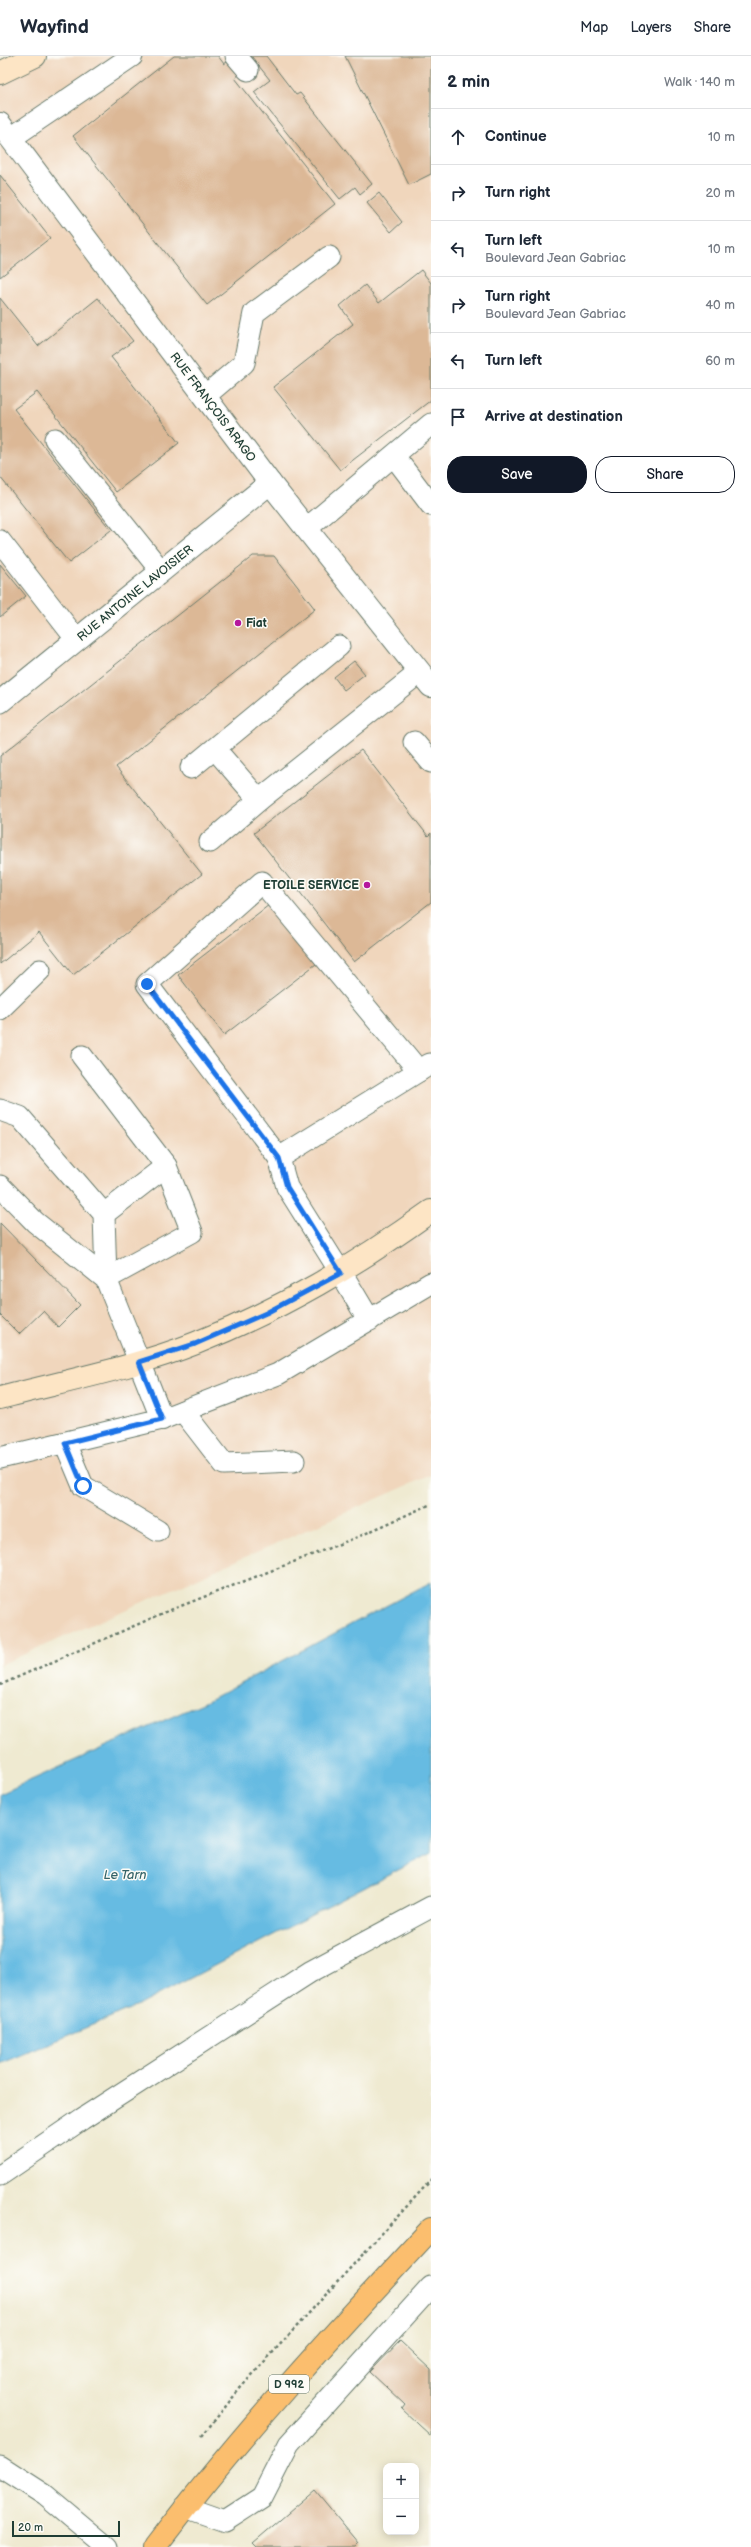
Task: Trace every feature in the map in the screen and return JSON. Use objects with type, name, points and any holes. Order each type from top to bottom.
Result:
[{"type":"main road","points":[[0,73],[35,56]]},
{"type":"main road","points":[[0,1398],[139,1362],[195,1344],[266,1313],[341,1273],[431,1211]]},
{"type":"main road","points":[[0,1389],[32,1389]]},
{"type":"main road","name":"D 992","points":[[155,2547],[185,2507],[282,2392],[431,2229]]},
{"type":"street","name":"RUE FRANÇOIS ARAGO","points":[[5,131],[270,483],[425,679]]},
{"type":"street","name":"RUE ANTOINE LAVOISIER","points":[[0,702],[270,483]]},
{"type":"street","points":[[341,1273],[369,1320]]},
{"type":"street","points":[[139,1362],[162,1419]]},
{"type":"lane","points":[[5,131],[132,56]]},
{"type":"lane","points":[[204,396],[244,363],[254,313],[329,256]]},
{"type":"lane","points":[[306,529],[431,424]]},
{"type":"lane","points":[[55,439],[161,571]]},
{"type":"lane","points":[[394,456],[431,505]]},
{"type":"lane","points":[[0,541],[77,640]]},
{"type":"lane","points":[[192,768],[339,646]]},
{"type":"lane","points":[[210,842],[259,800],[425,679]]},
{"type":"lane","points":[[414,742],[431,762]]},
{"type":"lane","points":[[215,749],[259,800]]},
{"type":"lane","points":[[279,1158],[425,1067],[262,882],[147,984],[279,1158],[287,1187],[341,1273]]},
{"type":"lane","points":[[0,1009],[40,970]]},
{"type":"lane","points":[[82,1056],[166,1166],[192,1232],[106,1280]]},
{"type":"lane","points":[[0,1110],[20,1117],[104,1214],[106,1280],[139,1362]]},
{"type":"lane","points":[[104,1214],[166,1166]]},
{"type":"lane","points":[[0,1186],[35,1222],[106,1280]]},
{"type":"lane","points":[[0,1458],[162,1419],[278,1374],[431,1283]]},
{"type":"lane","points":[[183,1410],[224,1464],[294,1461]]},
{"type":"lane","points":[[65,1443],[83,1486],[158,1531]]},
{"type":"lane","points":[[0,2175],[82,2119],[310,1972],[431,1907]]},
{"type":"lane","points":[[185,2507],[225,2521],[262,2497],[289,2444],[431,2287]]},
{"type":"lane","points":[[0,2466],[46,2495],[108,2547]]},
{"type":"path","points":[[0,1685],[168,1611],[360,1536],[431,1504]]},
{"type":"shaded area","points":[[49,56],[431,56],[431,1475],[0,1665],[0,80]]},
{"type":"water","name":"Le Tarn","points":[[431,1582],[431,1853],[137,2006],[0,2064],[0,1794],[205,1702]]},
{"type":"building","points":[[174,56],[218,56],[224,64],[230,60],[240,74],[235,78],[335,204],[207,305],[73,136]]},
{"type":"building","points":[[251,56],[266,56],[296,95],[300,93],[372,184],[360,194],[355,187],[340,199],[254,92],[270,80]]},
{"type":"building","points":[[345,56],[431,56],[431,174],[409,185]]},
{"type":"building","points":[[0,175],[50,238],[0,277]]},
{"type":"building","points":[[379,193],[402,222],[391,232],[367,203]]},
{"type":"building","points":[[421,270],[431,283],[431,400],[340,470],[273,387],[353,324],[340,306],[365,285],[379,303]]},
{"type":"building","points":[[0,298],[38,346],[98,298],[133,341],[111,357],[179,443],[116,492],[37,392],[14,409],[111,530],[69,563],[0,477]]},
{"type":"building","points":[[253,556],[274,556],[315,609],[116,767],[202,874],[73,975],[39,932],[0,964],[0,756]]},
{"type":"building","points":[[0,564],[26,596],[0,617]]},
{"type":"building","points":[[354,661],[365,674],[344,690],[334,677]]},
{"type":"building","points":[[361,750],[428,836],[431,833],[431,902],[354,962],[254,833]]},
{"type":"building","points":[[269,905],[316,964],[224,1035],[178,975]]},
{"type":"building","points":[[0,1223],[80,1305],[58,1327],[43,1311],[19,1334],[0,1315]]},
{"type":"building","points":[[400,2341],[431,2370],[431,2436],[402,2409],[405,2405],[370,2372]]},
{"type":"building","points":[[315,2490],[359,2543],[355,2547],[257,2547],[253,2543]]},
{"type":"place","name":"Fiat","points":[[238,623]]},
{"type":"place","name":"ETOILE SERVICE","points":[[367,885]]},
{"type":"route","points":[[83,1486],[65,1443],[162,1419],[139,1362],[195,1344],[266,1313],[341,1273],[287,1187],[279,1158],[147,984]]}]
